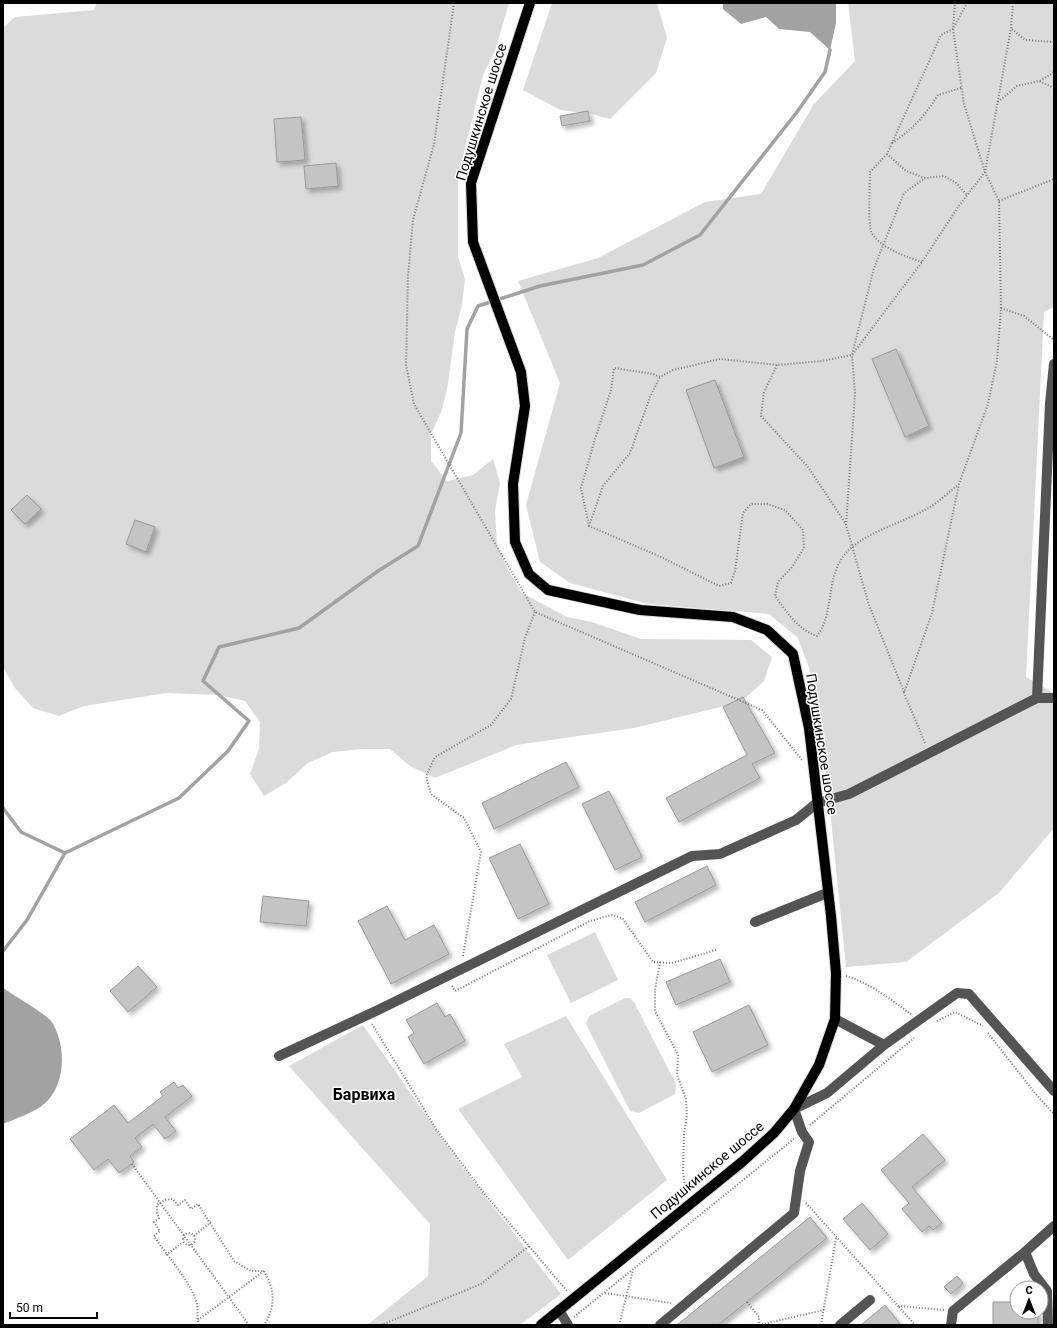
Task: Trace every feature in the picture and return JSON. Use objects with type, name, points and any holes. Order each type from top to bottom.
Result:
[{"type":"main road","name":"Подушкинское шоссе","points":[[530,3],[471,183],[473,242],[521,372],[525,406],[513,484],[515,542],[529,574],[548,590],[640,610],[733,618],[767,630],[793,654],[809,728],[836,973],[835,1019],[819,1065],[794,1109],[774,1133],[748,1157],[541,1325]]},
{"type":"street","points":[[1037,698],[1050,403],[1054,364]]},
{"type":"street","points":[[279,1056],[448,976],[692,856],[720,854],[754,840],[796,820],[817,803],[849,794],[1037,698],[1054,698]]},
{"type":"street","points":[[755,922],[827,893]]},
{"type":"street","points":[[660,1325],[794,1213],[798,1194],[800,1171],[809,1142],[802,1132],[794,1109],[827,1093],[884,1045],[957,993],[969,994],[1054,1091]]},
{"type":"street","points":[[835,1019],[884,1045]]},
{"type":"street","points":[[951,1325],[953,1311],[1025,1252],[1054,1226]]},
{"type":"street","points":[[1025,1252],[1034,1274],[1047,1291],[1048,1325]]},
{"type":"street","points":[[840,1325],[870,1300]]},
{"type":"street","points":[[558,1310],[568,1324]]},
{"type":"path","points":[[454,3],[434,144],[413,220],[408,276],[406,366],[414,404],[535,612],[762,710],[813,774]]},
{"type":"path","points":[[904,693],[932,613],[959,484],[988,404],[997,361],[1001,308],[999,201],[985,172],[964,104],[953,29],[955,3]]},
{"type":"path","points":[[922,262],[900,255],[883,245],[871,231],[870,172],[875,164],[887,154],[941,35],[953,29],[967,3]]},
{"type":"path","points":[[589,526],[603,486],[630,453],[650,397],[660,377],[673,370],[720,359],[778,365],[822,361],[852,355],[922,262],[967,195],[985,172],[1011,28],[1013,3]]},
{"type":"path","points":[[1011,28],[1025,40],[1054,42]]},
{"type":"path","points":[[997,103],[1017,86],[1039,81],[1054,72]]},
{"type":"path","points":[[1039,81],[1054,88]]},
{"type":"path","points":[[891,144],[910,131],[927,113],[938,95],[962,88]]},
{"type":"path","points":[[887,154],[906,172],[925,178],[944,176],[956,183],[967,195]]},
{"type":"path","points":[[846,525],[855,394],[852,355],[874,268],[904,193],[925,178]]},
{"type":"path","points":[[999,201],[1054,179]]},
{"type":"path","points":[[1001,308],[1024,316],[1054,340]]},
{"type":"path","points":[[778,365],[764,392],[761,416],[808,467],[846,525],[869,605],[929,752]]},
{"type":"path","points":[[589,526],[581,488],[611,390],[614,368],[653,374],[660,377]]},
{"type":"path","points":[[589,526],[661,556],[719,586],[731,583],[735,571],[743,513],[751,504],[767,504],[785,510],[802,530],[804,548],[792,567],[778,582],[775,596],[791,619],[807,632],[817,636],[824,626],[834,577],[841,559],[852,545],[927,509],[959,484]]},
{"type":"path","points":[[461,969],[480,852],[464,818],[431,794],[426,776],[435,757],[491,725],[511,699],[525,638],[535,612]]},
{"type":"path","points":[[448,976],[455,991],[590,921],[612,915],[622,918],[653,962],[672,963],[716,950]]},
{"type":"path","points":[[660,962],[655,990],[655,1011],[678,1055],[678,1075],[686,1099],[687,1116],[684,1134],[683,1172],[688,1205]]},
{"type":"path","points":[[836,973],[862,982],[919,1019]]},
{"type":"path","points":[[935,1022],[955,1012],[983,1026],[1029,1087],[1054,1114]]},
{"type":"path","points":[[367,1015],[394,1063],[436,1129],[483,1192],[583,1310]]},
{"type":"path","points":[[568,1324],[583,1310],[802,1132],[917,1036]]},
{"type":"path","points":[[132,1164],[249,1325]]},
{"type":"path","points":[[798,1194],[915,1325]]},
{"type":"path","points":[[199,1325],[197,1320],[197,1302],[186,1278],[166,1255],[154,1236],[160,1231],[154,1222],[159,1218],[157,1213],[157,1205],[165,1200],[173,1199],[178,1205],[184,1200],[191,1210],[198,1204],[211,1222],[220,1240],[234,1261],[240,1266],[251,1271],[264,1271]]},
{"type":"path","points":[[191,1245],[195,1240],[194,1236],[211,1222]]},
{"type":"path","points":[[184,1236],[190,1233],[194,1236]]},
{"type":"path","points":[[166,1255],[183,1242],[184,1236]]},
{"type":"path","points":[[821,1325],[836,1237]]},
{"type":"path","points":[[183,1242],[187,1245],[191,1245]]},
{"type":"path","points":[[381,1325],[482,1284],[529,1246]]},
{"type":"path","points":[[619,1325],[632,1270]]},
{"type":"path","points":[[197,1320],[264,1271]]},
{"type":"path","points":[[264,1271],[270,1281],[273,1293],[271,1311],[264,1325]]},
{"type":"path","points":[[605,1293],[684,1305]]},
{"type":"path","points":[[747,1302],[759,1317],[759,1325],[824,1310]]},
{"type":"path","points":[[898,1306],[953,1311]]},
{"type":"shaded area","points":[[97,3],[509,3],[495,51],[483,75],[458,176],[458,257],[465,279],[462,305],[455,332],[448,384],[442,410],[431,434],[431,461],[447,481],[473,475],[493,459],[500,483],[495,511],[497,546],[508,570],[522,593],[567,617],[592,622],[641,639],[751,640],[772,657],[764,681],[741,702],[634,728],[516,745],[435,778],[410,766],[390,749],[362,749],[333,752],[308,763],[286,783],[264,796],[250,774],[259,749],[260,722],[245,701],[219,695],[166,693],[84,706],[59,716],[33,708],[15,688],[3,667],[3,28],[15,17],[94,10]]},
{"type":"shaded area","points":[[552,3],[657,3],[667,38],[656,73],[610,119],[592,114],[560,110],[523,90]]},
{"type":"shaded area","points":[[723,3],[836,3],[836,23],[830,50],[810,32],[779,29],[766,17],[741,24],[723,9]]},
{"type":"shaded area","points":[[848,3],[1054,3],[1054,307],[1044,312],[1026,677],[1054,693],[1054,828],[999,893],[906,962],[846,967],[825,760],[809,668],[798,638],[769,614],[648,604],[570,583],[540,562],[526,505],[560,383],[518,281],[598,258],[705,202],[761,194],[814,104],[855,61]]},
{"type":"shaded area","points":[[595,932],[618,980],[571,1003],[547,955]]},
{"type":"shaded area","points":[[3,988],[51,1021],[60,1041],[62,1064],[57,1087],[44,1104],[30,1113],[3,1124]]},
{"type":"shaded area","points":[[625,998],[630,998],[634,1002],[676,1084],[675,1094],[639,1113],[630,1111],[586,1024],[589,1016]]},
{"type":"shaded area","points":[[566,1016],[667,1180],[568,1260],[458,1109],[522,1077],[504,1044]]},
{"type":"shaded area","points":[[363,1025],[460,1164],[561,1294],[520,1325],[367,1325],[428,1276],[430,1224],[289,1066]]},
{"type":"building","points":[[588,111],[590,121],[562,126],[560,116]]},
{"type":"building","points":[[301,117],[305,160],[277,162],[274,119]]},
{"type":"building","points":[[336,163],[338,186],[306,189],[304,166]]},
{"type":"building","points":[[896,349],[929,426],[905,437],[872,359]]},
{"type":"building","points":[[715,380],[744,457],[714,468],[686,390]]},
{"type":"building","points":[[27,495],[41,509],[25,524],[11,510]]},
{"type":"building","points":[[135,520],[155,527],[146,552],[126,544]]},
{"type":"building","points":[[743,697],[775,753],[752,764],[760,778],[679,822],[666,798],[747,755],[723,707]]},
{"type":"building","points":[[566,762],[579,787],[494,829],[482,803]]},
{"type":"building","points":[[609,791],[642,857],[615,870],[582,804]]},
{"type":"building","points":[[520,844],[549,904],[518,919],[489,858]]},
{"type":"building","points":[[707,866],[716,885],[645,922],[635,902]]},
{"type":"building","points":[[263,896],[309,901],[306,926],[260,922]]},
{"type":"building","points":[[387,906],[405,940],[434,925],[449,954],[391,984],[358,921]]},
{"type":"building","points":[[720,959],[730,982],[676,1005],[666,982]]},
{"type":"building","points":[[138,966],[157,987],[128,1012],[110,991]]},
{"type":"building","points":[[437,1003],[445,1017],[450,1014],[465,1041],[424,1064],[408,1037],[414,1033],[406,1020]]},
{"type":"building","points":[[749,1005],[768,1045],[712,1072],[693,1032]]},
{"type":"building","points":[[174,1082],[178,1088],[183,1085],[192,1096],[165,1117],[176,1131],[165,1139],[153,1124],[135,1138],[142,1147],[130,1156],[134,1162],[119,1173],[108,1159],[94,1170],[70,1139],[114,1105],[128,1123],[163,1096],[160,1092]]},
{"type":"building","points":[[923,1134],[945,1160],[912,1187],[942,1223],[933,1230],[929,1226],[922,1232],[902,1209],[909,1203],[881,1170]]},
{"type":"building","points":[[862,1203],[888,1234],[870,1250],[843,1219]]},
{"type":"building","points":[[810,1217],[827,1238],[718,1325],[677,1325]]},
{"type":"building","points":[[957,1276],[963,1283],[951,1294],[944,1287]]},
{"type":"building","points":[[993,1302],[1009,1302],[1009,1320],[1038,1320],[1038,1325],[993,1325]]},
{"type":"building","points":[[885,1305],[901,1325],[861,1325]]},
{"type":"waterway","points":[[3,808],[21,832],[65,853],[179,798],[228,751],[249,721],[203,681],[219,647],[299,628],[378,571],[418,546],[461,433],[467,329],[478,306],[540,286],[643,265],[700,235],[797,112],[825,72],[830,50]]},
{"type":"waterway","points":[[3,951],[27,920],[65,853]]},
{"type":"district","name":"Барвиха","points":[[364,1094]]}]
